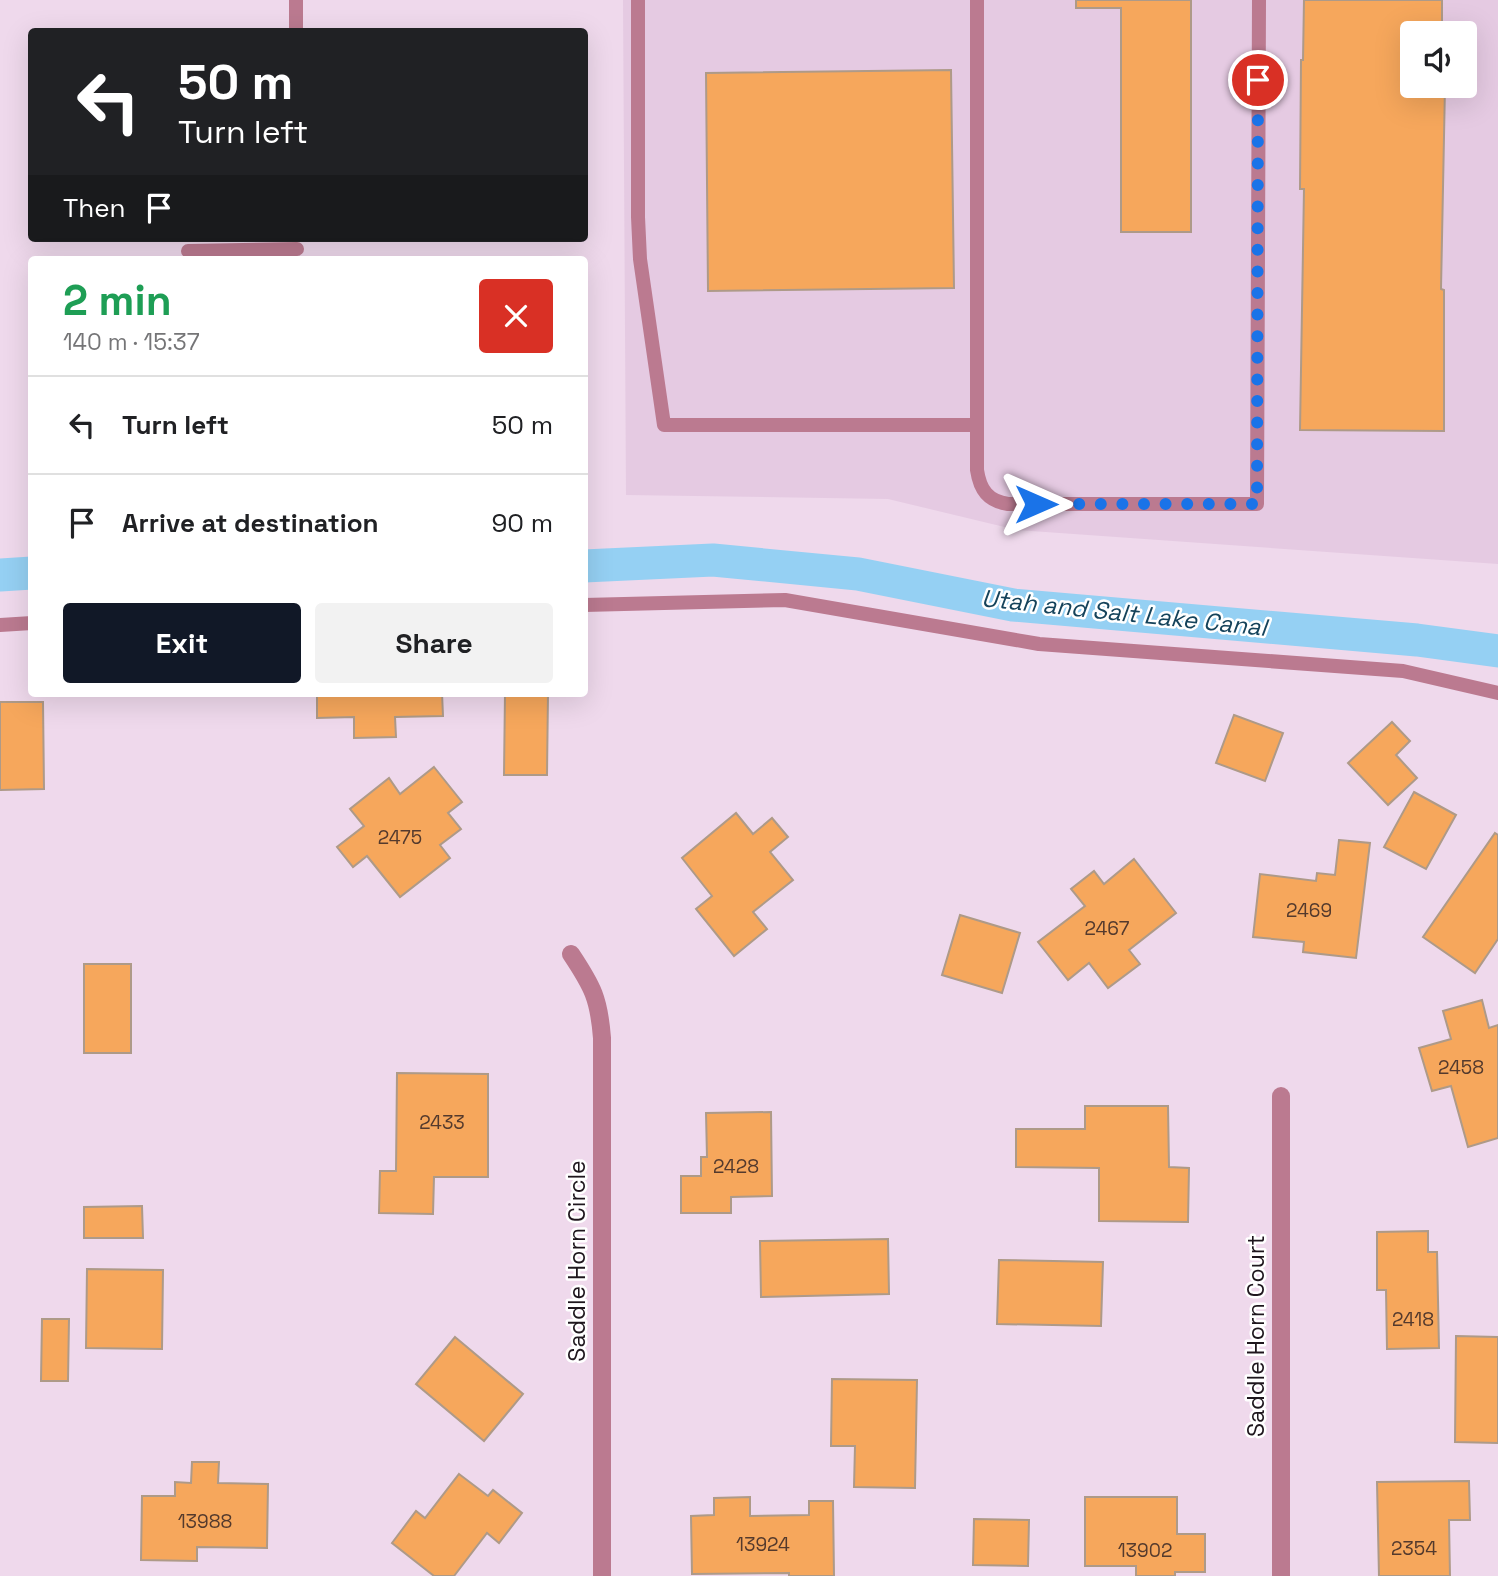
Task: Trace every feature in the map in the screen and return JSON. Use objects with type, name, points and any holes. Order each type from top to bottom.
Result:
[{"type":"street","name":"Saddle Horn Circle","points":[[571,954],[589,980],[600,1008],[601,1576]]},
{"type":"street","name":"Saddle Horn Court","points":[[1280,1576],[1281,1096]]},
{"type":"lane","points":[[296,0],[296,28]]},
{"type":"lane","points":[[638,0],[640,259],[664,425],[977,425]]},
{"type":"lane","points":[[977,0],[977,425],[979,482],[985,493],[1000,503],[1257,504],[1259,0]]},
{"type":"lane","points":[[188,251],[298,249]]},
{"type":"lane","points":[[588,606],[785,600],[1039,644],[1404,671],[1498,693]]},
{"type":"lane","points":[[0,625],[28,623]]},
{"type":"shaded area","points":[[623,0],[1498,0],[1498,564],[1017,530],[888,499],[626,495]]},
{"type":"building","points":[[1076,0],[1191,0],[1191,232],[1121,232],[1121,8],[1076,8]]},
{"type":"building","points":[[1304,0],[1442,0],[1442,21],[1400,21],[1400,98],[1445,98],[1441,289],[1444,290],[1444,431],[1300,430]]},
{"type":"building","points":[[951,70],[954,288],[708,291],[706,73]]},
{"type":"building","points":[[317,697],[442,697],[443,716],[395,717],[396,737],[354,738],[354,717],[317,718]]},
{"type":"building","points":[[505,697],[548,697],[547,775],[504,775]]},
{"type":"building","points":[[0,702],[43,702],[44,789],[0,790]]},
{"type":"building","points":[[1234,715],[1283,733],[1265,781],[1216,763]]},
{"type":"building","points":[[1392,722],[1410,741],[1396,755],[1417,778],[1388,805],[1348,763]]},
{"type":"building","points":[[434,767],[462,802],[448,813],[461,829],[440,845],[450,858],[400,897],[367,856],[353,867],[337,847],[364,826],[350,809],[389,778],[400,794]]},
{"type":"building","points":[[1414,792],[1456,815],[1426,869],[1384,847]]},
{"type":"building","points":[[736,813],[753,834],[772,818],[788,837],[770,852],[793,880],[753,912],[767,929],[734,956],[696,909],[712,896],[682,858]]},
{"type":"building","points":[[1495,833],[1498,835],[1498,939],[1475,973],[1423,937]]},
{"type":"building","points":[[1339,840],[1370,843],[1356,958],[1303,952],[1304,942],[1253,937],[1260,874],[1316,881],[1317,873],[1335,875]]},
{"type":"building","points":[[1134,859],[1176,913],[1129,950],[1140,964],[1108,988],[1089,963],[1068,980],[1038,942],[1085,906],[1071,889],[1094,871],[1104,884]]},
{"type":"building","points":[[960,915],[1020,933],[1002,993],[942,975]]},
{"type":"building","points":[[84,964],[131,964],[131,1053],[84,1053]]},
{"type":"building","points":[[1482,1000],[1489,1028],[1498,1025],[1498,1138],[1468,1147],[1451,1086],[1432,1091],[1419,1048],[1451,1039],[1443,1011]]},
{"type":"building","points":[[397,1073],[488,1074],[488,1177],[434,1177],[433,1214],[379,1213],[380,1171],[396,1171]]},
{"type":"building","points":[[1085,1106],[1168,1106],[1169,1167],[1189,1168],[1188,1222],[1099,1221],[1099,1168],[1016,1167],[1016,1129],[1085,1129]]},
{"type":"building","points":[[771,1112],[772,1196],[731,1197],[731,1213],[681,1213],[681,1176],[701,1176],[701,1157],[707,1157],[706,1113]]},
{"type":"building","points":[[142,1206],[143,1238],[84,1238],[84,1207]]},
{"type":"building","points":[[1428,1231],[1428,1252],[1437,1252],[1439,1348],[1387,1349],[1386,1290],[1377,1290],[1377,1232]]},
{"type":"building","points":[[888,1239],[889,1294],[761,1297],[760,1241]]},
{"type":"building","points":[[999,1260],[1103,1262],[1101,1326],[997,1324]]},
{"type":"building","points":[[87,1269],[163,1270],[162,1349],[86,1348]]},
{"type":"building","points":[[42,1319],[69,1319],[68,1381],[41,1381]]},
{"type":"building","points":[[1456,1336],[1498,1337],[1498,1443],[1455,1442]]},
{"type":"building","points":[[455,1337],[523,1394],[484,1441],[416,1384]]},
{"type":"building","points":[[832,1379],[917,1380],[915,1488],[854,1487],[855,1446],[831,1446]]},
{"type":"building","points":[[192,1462],[219,1462],[218,1483],[268,1484],[267,1548],[197,1547],[197,1561],[141,1560],[142,1496],[175,1496],[175,1482],[191,1483]]},
{"type":"building","points":[[459,1474],[488,1496],[493,1490],[522,1513],[499,1543],[487,1533],[454,1576],[434,1576],[392,1543],[416,1511],[425,1518]]},
{"type":"building","points":[[1469,1481],[1470,1520],[1449,1520],[1450,1576],[1379,1576],[1377,1482]]},
{"type":"building","points":[[750,1497],[750,1516],[809,1515],[809,1501],[833,1501],[834,1576],[789,1576],[789,1573],[692,1574],[691,1516],[714,1515],[714,1498]]},
{"type":"building","points":[[1085,1497],[1177,1497],[1177,1534],[1205,1534],[1205,1572],[1175,1572],[1175,1576],[1136,1576],[1136,1566],[1085,1566]]},
{"type":"building","points":[[974,1519],[1029,1520],[1028,1566],[973,1565]]},
{"type":"waterway","name":"Utah and Salt Lake Canal","points":[[588,566],[713,560],[858,574],[1013,605],[1417,640],[1498,651]]},
{"type":"waterway","name":"Utah and Salt Lake Canal","points":[[0,575],[28,573]]},
{"type":"route","points":[[1036,504],[1257,504],[1258,80]]}]
